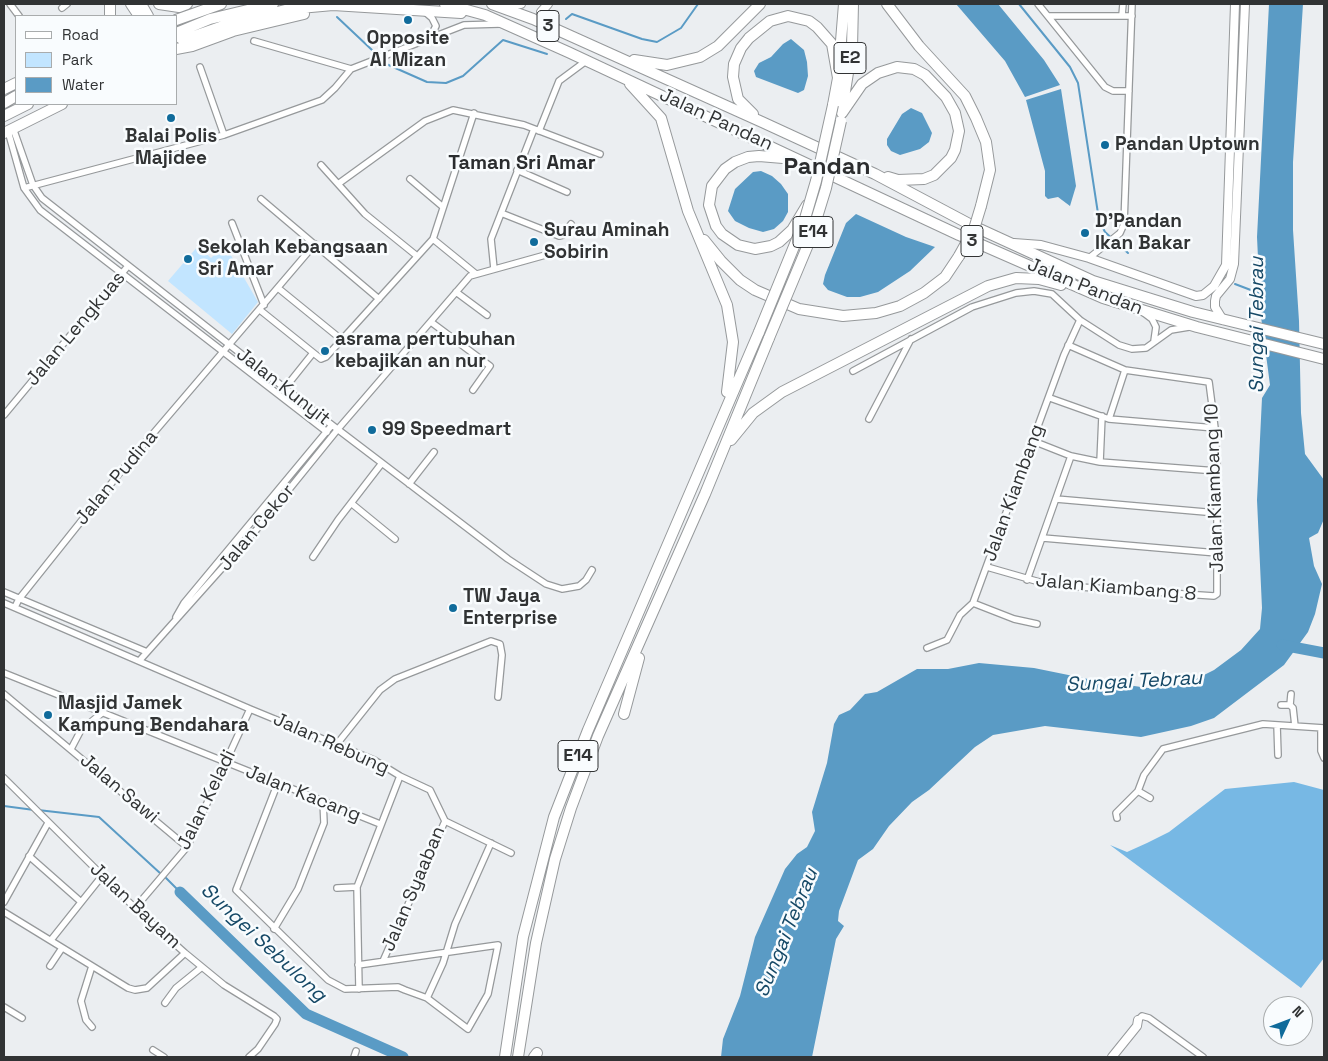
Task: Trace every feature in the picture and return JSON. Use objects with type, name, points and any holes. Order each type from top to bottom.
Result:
[{"type":"highway","points":[[131,4],[139,15]]},
{"type":"highway","points":[[141,4],[147,15]]},
{"type":"highway","points":[[159,4],[180,7],[187,4]]},
{"type":"highway","points":[[176,15],[193,4]]},
{"type":"highway","points":[[178,19],[220,4]]},
{"type":"highway","points":[[178,33],[210,18],[273,4]]},
{"type":"highway","name":"Jalan Pandan","points":[[445,4],[485,16],[625,80],[659,92],[959,235],[1103,298],[1196,327],[1324,359]]},
{"type":"highway","points":[[604,52],[647,64],[666,65],[682,63],[700,57],[718,46],[760,4]]},
{"type":"highway","name":"E2","points":[[811,198],[838,78],[844,4]]},
{"type":"highway","name":"E2","points":[[841,117],[852,48],[853,4]]},
{"type":"highway","points":[[688,210],[711,250],[740,280],[761,293],[815,314],[859,315],[900,306],[924,293],[945,277],[974,229],[981,206],[990,170],[986,142],[965,96],[919,46],[887,4]]},
{"type":"highway","points":[[178,36],[182,39],[189,38],[226,25],[289,9],[333,5],[423,10],[485,16]]},
{"type":"highway","name":"Jalan Pandan","points":[[495,5],[545,25],[762,122],[875,174],[944,212],[1115,289],[1225,321],[1324,344]]},
{"type":"highway","points":[[178,48],[295,15],[354,6]]},
{"type":"highway","points":[[762,122],[743,106],[738,98],[733,77],[734,64],[741,48],[749,38],[770,21],[788,16],[808,21],[817,27],[832,44],[838,78]]},
{"type":"highway","points":[[841,117],[862,84],[878,73],[897,66],[914,69],[925,75],[946,97],[955,113],[959,130],[956,150],[945,166],[934,175],[914,181],[898,180],[875,174]]},
{"type":"highway","points":[[625,80],[650,104],[661,118],[688,210],[727,305],[731,322],[732,363],[725,408]]},
{"type":"highway","points":[[4,103],[15,97]]},
{"type":"highway","points":[[4,116],[26,105]]},
{"type":"highway","points":[[8,130],[60,105]]},
{"type":"highway","name":"E14","points":[[518,1057],[536,943],[565,824],[598,736],[722,454],[810,240],[826,188],[841,117]]},
{"type":"highway","points":[[802,160],[758,156],[741,158],[725,169],[717,178],[710,196],[712,216],[722,234],[738,245],[755,249],[771,246],[786,236],[811,198]]},
{"type":"highway","name":"E14","points":[[505,1057],[524,937],[543,854],[554,817],[588,730],[798,239],[811,198]]},
{"type":"highway","points":[[722,454],[754,413],[782,392],[988,286],[1016,278],[1030,278],[1103,298]]},
{"type":"highway","points":[[624,714],[647,628]]},
{"type":"street","points":[[10,4],[18,15]]},
{"type":"street","points":[[495,5],[521,4]]},
{"type":"street","points":[[545,25],[541,12],[548,4]]},
{"type":"street","points":[[1038,4],[1105,87],[1113,91],[1129,91]]},
{"type":"street","points":[[1122,16],[1123,4]]},
{"type":"street","points":[[1089,258],[1117,235],[1124,224],[1132,4]]},
{"type":"street","points":[[1225,321],[1215,308],[1217,289],[1226,265],[1235,4]]},
{"type":"street","points":[[1010,243],[1041,245],[1089,258],[1196,296],[1217,289],[1228,282],[1232,274],[1236,238],[1245,4]]},
{"type":"street","points":[[423,10],[430,16],[436,26],[435,32],[429,38]]},
{"type":"street","points":[[1048,16],[1132,16]]},
{"type":"street","points":[[24,188],[224,135],[322,100],[351,69],[429,38],[468,24],[504,24]]},
{"type":"street","points":[[254,42],[351,69]]},
{"type":"street","points":[[494,268],[491,244],[517,170],[559,81],[586,61]]},
{"type":"street","points":[[200,67],[224,135]]},
{"type":"street","points":[[338,184],[425,121],[453,110],[536,130],[600,154]]},
{"type":"street","points":[[232,223],[262,307],[313,353],[321,359],[326,357],[432,239],[474,114]]},
{"type":"street","name":"Jalan Kunyit","points":[[8,130],[33,185],[42,198],[409,484],[546,584],[562,588],[573,588],[586,580],[592,570]]},
{"type":"street","name":"Jalan Kunyit","points":[[8,130],[24,188],[40,210],[327,432]]},
{"type":"street","points":[[321,165],[365,214],[417,256]]},
{"type":"street","points":[[517,170],[567,192]]},
{"type":"street","points":[[410,180],[443,207]]},
{"type":"street","points":[[262,199],[379,298]]},
{"type":"street","points":[[501,213],[559,236],[571,224]]},
{"type":"street","points":[[1227,237],[1236,238]]},
{"type":"street","points":[[432,239],[476,274]]},
{"type":"street","name":"Jalan Pudina","points":[[15,608],[19,599],[122,470],[315,244]]},
{"type":"street","name":"Jalan Cekor","points":[[140,660],[257,529],[335,427],[431,322],[470,276],[549,254]]},
{"type":"street","name":"Jalan Lengkuas","points":[[4,415],[128,266]]},
{"type":"street","points":[[278,288],[342,340]]},
{"type":"street","points":[[853,372],[972,307],[1016,293],[1034,291],[1052,294],[1080,320],[1126,348],[1142,350],[1170,330],[1196,327]]},
{"type":"street","points":[[456,292],[488,314]]},
{"type":"street","points":[[1137,309],[1155,323],[1154,341]]},
{"type":"street","name":"Jalan Kiambang","points":[[973,603],[1068,345],[1080,320]]},
{"type":"street","points":[[431,322],[490,366],[473,390]]},
{"type":"street","points":[[869,419],[911,339]]},
{"type":"street","points":[[1068,345],[1125,370],[1109,419]]},
{"type":"street","points":[[285,388],[313,353]]},
{"type":"street","name":"Jalan Kiambang 10","points":[[1125,370],[1209,382],[1215,428],[1217,471],[1217,594]]},
{"type":"street","points":[[1050,398],[1109,419],[1215,428]]},
{"type":"street","points":[[1100,462],[1102,416]]},
{"type":"street","points":[[317,424],[320,434],[318,442]]},
{"type":"street","points":[[327,432],[335,427]]},
{"type":"street","name":"Jalan Cekor","points":[[173,623],[184,603],[327,432]]},
{"type":"street","points":[[1033,441],[1072,456],[1100,462],[1217,471]]},
{"type":"street","points":[[409,484],[434,452]]},
{"type":"street","points":[[1027,580],[1072,456]]},
{"type":"street","points":[[313,557],[382,463]]},
{"type":"street","points":[[1056,499],[1217,513]]},
{"type":"street","points":[[351,503],[395,539]]},
{"type":"street","points":[[1043,538],[1217,553]]},
{"type":"street","name":"Jalan Kiambang 8","points":[[987,567],[1027,580],[1050,585],[1214,596],[1217,594]]},
{"type":"street","points":[[4,592],[147,652],[147,666]]},
{"type":"street","name":"Jalan Rebung","points":[[4,603],[140,660],[147,666],[374,760],[400,776],[430,790]]},
{"type":"street","points":[[927,648],[947,640],[960,615],[973,603],[1014,620],[1037,624]]},
{"type":"street","points":[[337,744],[380,690],[395,679],[491,641],[496,641],[502,647],[498,697]]},
{"type":"street","name":"Jalan Kacang","points":[[4,673],[380,824]]},
{"type":"street","name":"Jalan Sawi","points":[[4,694],[187,847]]},
{"type":"street","points":[[1291,694],[1290,705],[1294,712],[1295,726]]},
{"type":"street","points":[[1281,705],[1290,705]]},
{"type":"street","name":"Jalan Keladi","points":[[135,908],[187,847],[250,709]]},
{"type":"street","points":[[71,749],[81,730],[102,713]]},
{"type":"street","points":[[1117,818],[1116,813],[1138,790],[1144,775],[1163,749],[1263,724],[1323,728],[1322,751],[1324,758]]},
{"type":"street","points":[[1277,725],[1278,755]]},
{"type":"street","points":[[359,989],[357,887],[400,776]]},
{"type":"street","name":"Jalan Bayam","points":[[4,778],[46,822],[135,908],[185,953],[224,985],[277,1020],[258,1049],[249,1057]]},
{"type":"street","points":[[277,784],[236,890],[328,980],[345,989],[398,987],[427,998],[451,1015],[464,1028],[470,1028],[488,994],[498,946],[358,965]]},
{"type":"street","name":"Jalan Syaaban","points":[[383,961],[445,821],[430,790]]},
{"type":"street","points":[[1138,790],[1150,798]]},
{"type":"street","points":[[274,929],[298,889],[324,823],[324,802]]},
{"type":"street","points":[[445,821],[512,853]]},
{"type":"street","points":[[4,902],[46,822]]},
{"type":"street","points":[[427,998],[446,953],[455,924],[491,843]]},
{"type":"street","points":[[29,856],[80,901]]},
{"type":"street","points":[[51,940],[80,901],[102,876]]},
{"type":"street","points":[[338,888],[357,887]]},
{"type":"street","points":[[4,912],[128,988],[141,990],[152,985],[185,953]]},
{"type":"street","points":[[50,966],[62,948]]},
{"type":"street","points":[[92,966],[81,1001],[86,1020],[92,1027]]},
{"type":"street","points":[[165,1003],[176,988],[202,967]]},
{"type":"street","points":[[4,1007],[22,1018]]},
{"type":"street","points":[[1112,1057],[1137,1026],[1138,1020],[1142,1016],[1149,1018],[1203,1057]]},
{"type":"street","points":[[152,1050],[164,1057]]},
{"type":"green space","points":[[225,245],[258,302],[232,334],[168,281],[198,246],[211,258]]},
{"type":"shaded area","points":[[1294,782],[1324,790],[1324,958],[1301,988],[1110,845],[1127,852],[1147,843],[1169,832],[1225,789]]},
{"type":"water","points":[[956,4],[998,4],[1044,60],[1060,85],[1025,97],[1005,61]]},
{"type":"water","name":"Sungai Tebrau","points":[[1269,4],[1303,4],[1293,162],[1293,230],[1299,321],[1301,413],[1305,454],[1324,480],[1324,519],[1318,533],[1309,538],[1314,566],[1322,584],[1315,614],[1308,632],[1284,665],[1214,718],[1191,726],[1141,737],[1045,726],[993,735],[975,747],[929,790],[912,802],[889,826],[873,849],[858,860],[839,911],[838,921],[844,926],[836,939],[812,1057],[721,1057],[723,1039],[740,996],[755,937],[785,869],[797,854],[807,847],[815,831],[812,812],[827,763],[834,724],[839,715],[850,710],[865,694],[877,692],[917,669],[948,669],[979,663],[1034,668],[1093,680],[1148,688],[1186,684],[1214,670],[1241,650],[1260,629],[1262,608],[1257,500],[1262,398],[1270,385],[1260,309],[1255,299],[1259,279],[1257,237]]},
{"type":"water","points":[[791,39],[804,50],[807,62],[808,76],[804,90],[798,93],[756,77],[754,71],[759,63],[771,57],[783,44]]},
{"type":"water","points":[[1061,89],[1076,186],[1070,206],[1058,197],[1048,199],[1045,196],[1045,171],[1026,100]]},
{"type":"water","points":[[911,108],[922,113],[932,133],[929,142],[920,149],[900,155],[891,151],[887,145],[887,139],[902,114]]},
{"type":"water","points":[[761,171],[772,176],[788,194],[788,212],[783,221],[774,229],[763,232],[735,221],[728,211],[735,189],[753,172]]},
{"type":"water","points":[[856,214],[906,237],[935,247],[910,271],[878,292],[860,297],[847,297],[828,290],[823,284],[825,275],[846,223]]},
{"type":"waterway","points":[[566,19],[572,14],[642,39],[657,42],[681,28],[698,4]]},
{"type":"waterway","points":[[1019,4],[1070,67],[1078,83],[1099,220],[1105,232],[1128,253]]},
{"type":"waterway","points":[[337,17],[372,50]]},
{"type":"waterway","points":[[384,63],[427,82],[446,83],[463,76],[503,40],[547,54]]},
{"type":"waterway","name":"Sungai Tebrau","points":[[1235,284],[1256,292]]},
{"type":"waterway","points":[[1282,645],[1324,653]]},
{"type":"waterway","points":[[4,806],[34,810]]},
{"type":"waterway","points":[[38,810],[99,817],[161,874]]},
{"type":"waterway","points":[[165,877],[180,892]]},
{"type":"waterway","name":"Sungei Sebulong","points":[[180,892],[306,1014],[403,1057]]},
{"type":"place","name":"Opposite Al Mizan","points":[[408,20]]},
{"type":"place","name":"Balai Polis Majidee","points":[[171,118]]},
{"type":"place","name":"Pandan Uptown","points":[[1105,145]]},
{"type":"place","name":"D'Pandan Ikan Bakar","points":[[1085,233]]},
{"type":"place","name":"Surau Aminah Sobirin","points":[[534,242]]},
{"type":"place","name":"Sekolah Kebangsaan Sri Amar","points":[[188,259]]},
{"type":"place","name":"asrama pertubuhan kebajikan an nur","points":[[325,351]]},
{"type":"place","name":"99 Speedmart","points":[[372,430]]},
{"type":"place","name":"TW Jaya Enterprise","points":[[453,608]]},
{"type":"place","name":"Masjid Jamek Kampung Bendahara","points":[[48,715]]},
{"type":"district","name":"Taman Sri Amar","points":[[522,164]]},
{"type":"district","name":"Pandan","points":[[827,167]]}]
